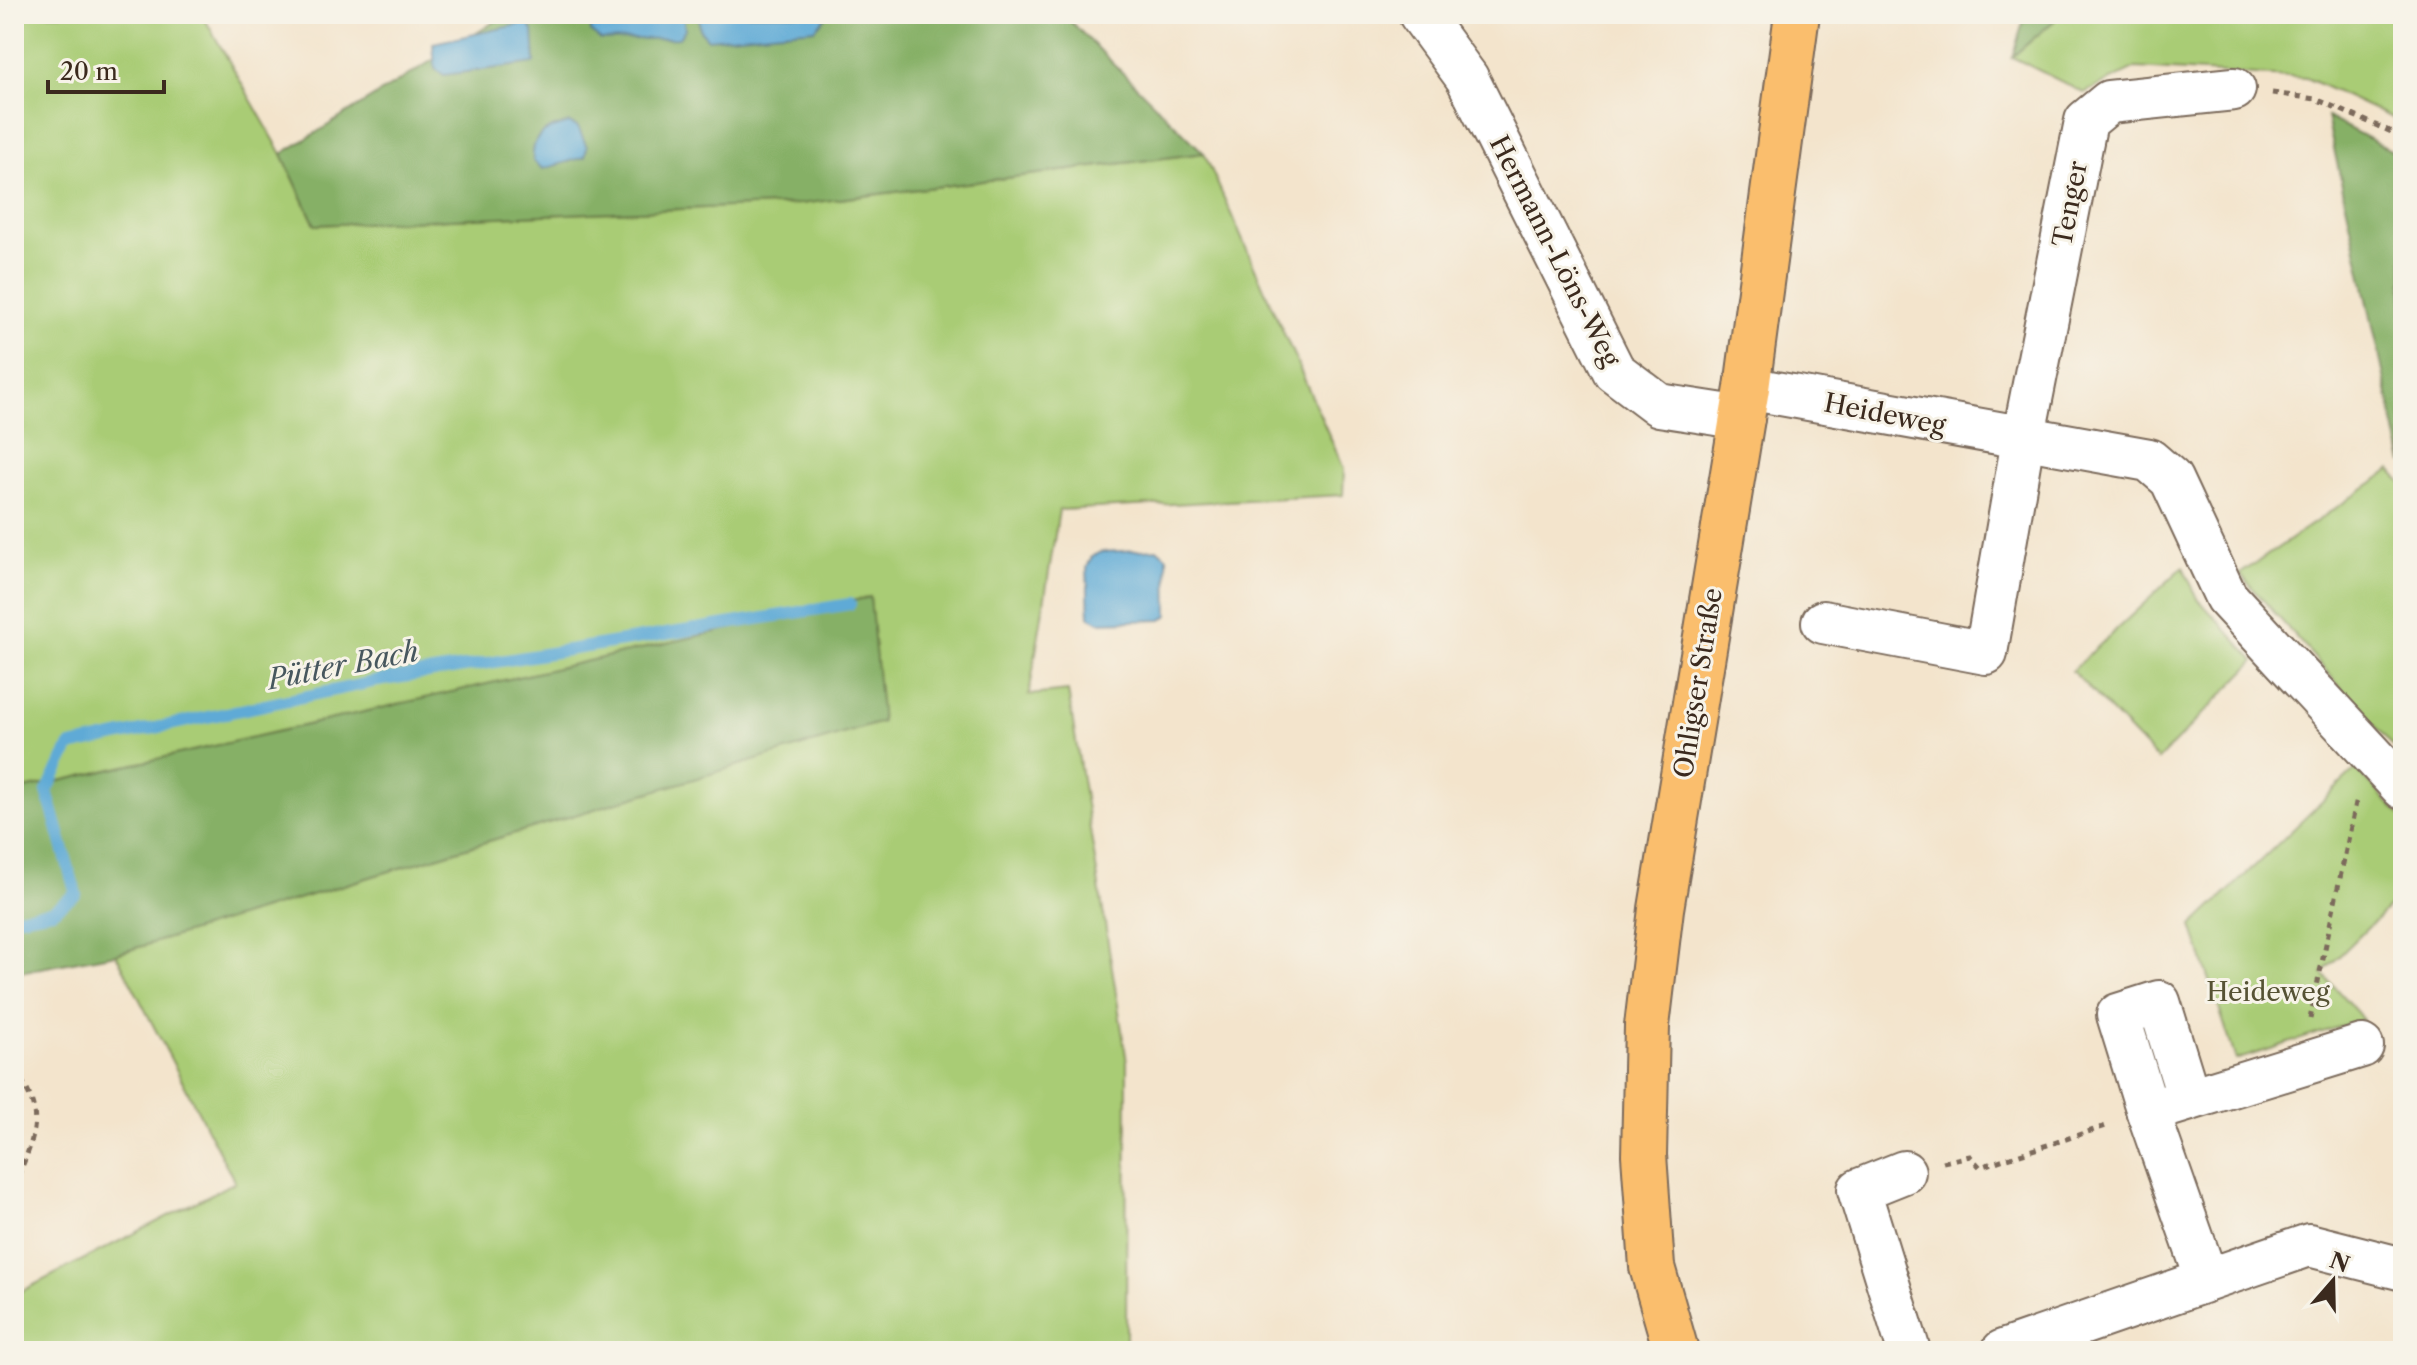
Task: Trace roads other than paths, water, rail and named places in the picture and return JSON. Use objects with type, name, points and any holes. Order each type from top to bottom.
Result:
[{"type":"main road","name":"Ohligser Straße","points":[[1676,1351],[1652,1267],[1644,1155],[1647,1026],[1663,894],[1745,403],[1797,14]]},
{"type":"street","name":"Hermann-Löns-Weg","points":[[1420,14],[1467,78],[1614,371],[1659,405],[1745,403]]},
{"type":"street","name":"Tenger","points":[[2023,440],[2086,121],[2109,102],[2234,89]]},
{"type":"street","name":"Heideweg","points":[[1745,403],[2149,460],[2171,479],[2226,597],[2403,788]]},
{"type":"street","points":[[1823,622],[1986,653],[2023,440]]},
{"type":"street","points":[[2189,1099],[2159,1002],[2118,1015],[2148,1112],[2207,1280]]},
{"type":"street","points":[[2148,1112],[2362,1046]]},
{"type":"street","points":[[1904,1172],[1859,1190],[1909,1351]]},
{"type":"street","points":[[2003,1351],[2309,1245],[2403,1269]]},
{"type":"water","points":[[590,14],[683,14],[685,29],[679,38],[601,40],[591,32]]},
{"type":"water","points":[[698,14],[825,14],[826,17],[815,29],[708,39],[700,30]]},
{"type":"water","points":[[526,23],[533,30],[535,63],[444,75],[435,69],[433,43]]},
{"type":"water","points":[[569,123],[578,127],[587,147],[585,157],[543,169],[533,161],[534,144],[541,134]]},
{"type":"water","points":[[1158,549],[1167,557],[1168,615],[1162,620],[1099,622],[1089,616],[1087,568],[1092,556],[1102,552]]},
{"type":"waterway","name":"Pütter Bach","points":[[14,918],[52,911],[76,894],[47,791],[70,746],[378,681],[850,604]]}]
